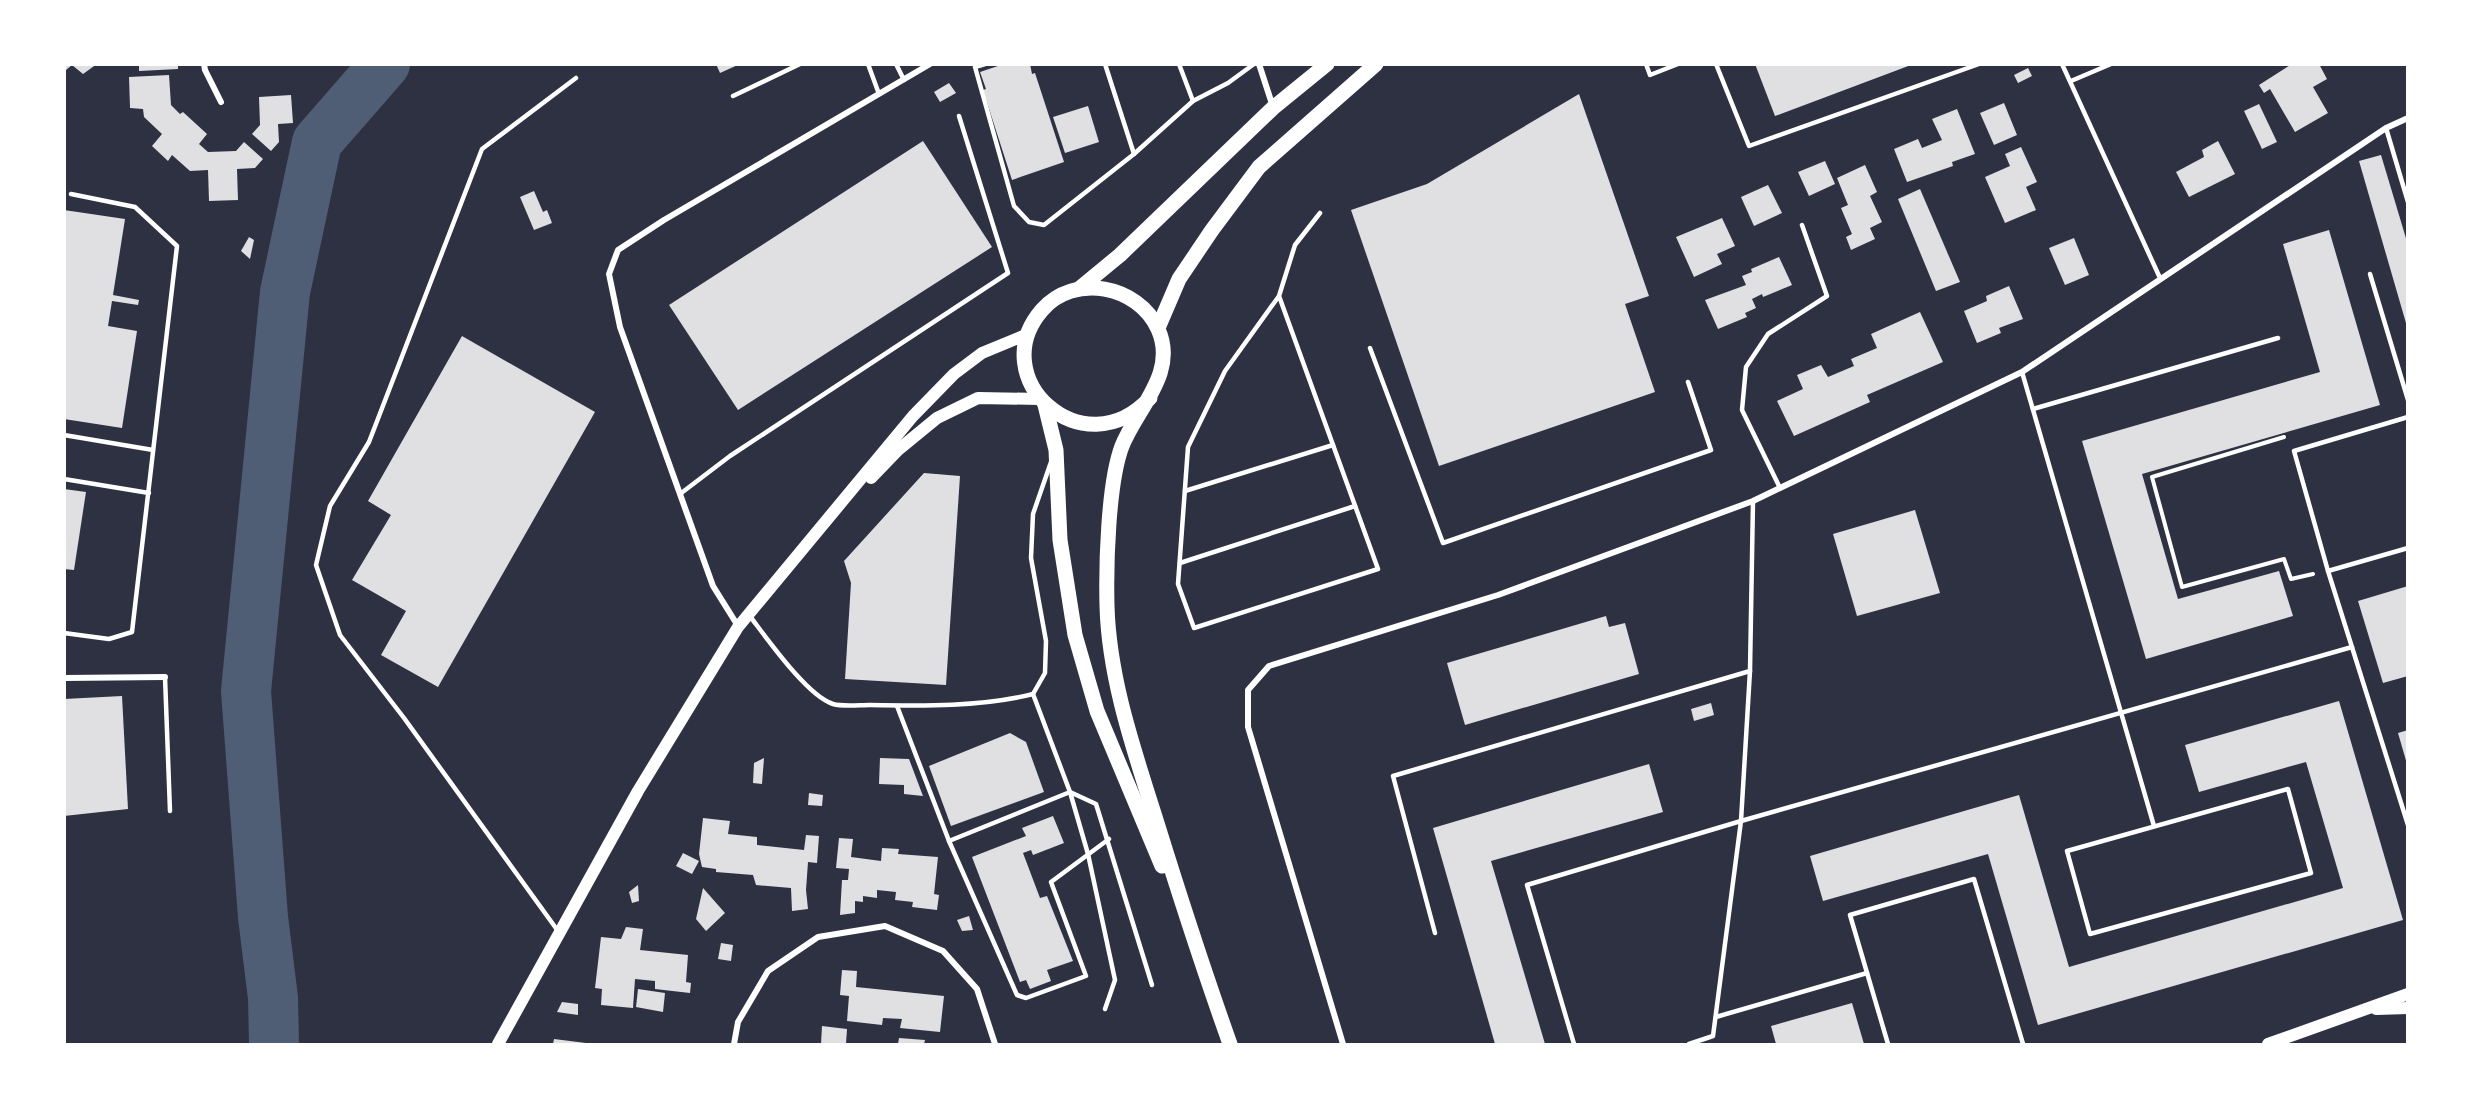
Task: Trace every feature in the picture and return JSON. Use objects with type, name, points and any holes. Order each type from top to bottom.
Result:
[{"type":"main road","points":[[1201,960],[1096,711],[1078,645],[1060,540],[1056,450],[1042,402],[1028,376],[1024,358],[1028,334],[1042,310],[1058,297],[1080,288],[1120,255],[1273,108],[1327,64]]},
{"type":"main road","points":[[1158,328],[1179,279],[1259,167],[1376,64]]},
{"type":"main road","points":[[1080,288],[1111,289],[1138,302],[1158,328],[1163,351],[1162,371],[1150,398],[1122,446],[1112,493],[1107,608],[1115,673],[1131,741],[1230,1044]]},
{"type":"main road","points":[[498,1044],[638,791],[738,627],[913,416],[954,374],[982,353],[1028,334]]},
{"type":"main road","points":[[812,540],[898,450],[937,418],[978,398],[1042,402],[1076,423],[1099,425],[1119,421],[1140,408],[1150,398]]},
{"type":"main road","points":[[2268,1044],[2408,994]]},
{"type":"main road","points":[[2366,1009],[2408,1008]]},
{"type":"street","points":[[204,64],[221,102]]},
{"type":"street","points":[[738,627],[713,586],[620,327],[609,274],[618,250],[663,219],[930,64]]},
{"type":"street","points":[[1258,64],[1273,108]]},
{"type":"street","points":[[1343,1044],[1248,727],[1248,690],[1269,666],[1498,595],[1780,489],[2022,372],[2386,128],[2408,118]]},
{"type":"street","points":[[64,678],[165,677]]},
{"type":"street","points":[[734,1044],[738,1022],[768,971],[818,937],[885,926],[943,951],[977,989],[995,1044]]},
{"type":"lane","points":[[733,96],[800,64]]},
{"type":"lane","points":[[868,64],[879,94]]},
{"type":"lane","points":[[896,64],[904,80]]},
{"type":"lane","points":[[985,64],[975,68],[1014,206],[1029,222],[1044,225],[1134,154],[1193,101],[1228,83],[1254,64]]},
{"type":"lane","points":[[1105,64],[1134,154]]},
{"type":"lane","points":[[1179,64],[1193,101]]},
{"type":"lane","points":[[1646,64],[1650,75],[1678,64]]},
{"type":"lane","points":[[1716,64],[1749,146],[1979,64]]},
{"type":"lane","points":[[2062,64],[2160,278]]},
{"type":"lane","points":[[2071,81],[2111,64]]},
{"type":"lane","points":[[560,933],[404,718],[340,635],[316,565],[330,506],[369,442],[482,149],[576,78]]},
{"type":"lane","points":[[680,494],[730,456],[1008,273],[959,116]]},
{"type":"lane","points":[[2386,128],[2408,202]]},
{"type":"lane","points":[[64,633],[109,639],[132,632],[177,246],[135,207],[71,194]]},
{"type":"lane","points":[[1278,296],[1378,569],[1194,628],[1178,584],[1188,447],[1225,371],[1278,296],[1295,245],[1320,213]]},
{"type":"lane","points":[[1780,489],[1743,410],[1746,367],[1767,334],[1827,296],[1802,225]]},
{"type":"lane","points":[[2370,274],[2408,400]]},
{"type":"lane","points":[[2033,409],[2278,338]]},
{"type":"lane","points":[[1370,348],[1443,543],[1711,450],[1688,382]]},
{"type":"lane","points":[[2022,372],[2154,826]]},
{"type":"lane","points":[[2408,417],[2294,452],[2328,570],[2408,825]]},
{"type":"lane","points":[[64,435],[153,450]]},
{"type":"lane","points":[[1185,491],[1333,445]]},
{"type":"lane","points":[[1056,450],[1033,514],[1031,558],[1046,641],[1045,673],[1034,694],[1070,792],[1088,854],[1115,980],[1105,1009]]},
{"type":"lane","points":[[64,479],[149,493]]},
{"type":"lane","points":[[1689,1044],[1713,1036],[1741,821],[1750,671],[1753,501]]},
{"type":"lane","points":[[1180,563],[1355,506]]},
{"type":"lane","points":[[2328,570],[2408,548]]},
{"type":"lane","points":[[749,615],[784,661],[816,694],[833,704],[897,706],[967,704],[1014,699],[1034,694]]},
{"type":"lane","points":[[1574,1044],[1527,885],[1741,821],[2352,647]]},
{"type":"lane","points":[[1435,933],[1393,776],[1750,671]]},
{"type":"lane","points":[[165,677],[170,811]]},
{"type":"lane","points":[[897,706],[949,841],[1017,994],[1026,998],[1086,976],[1051,882],[1109,839]]},
{"type":"lane","points":[[2288,789],[2311,873],[2090,934],[2067,851],[2154,826],[2288,789]]},
{"type":"lane","points":[[949,841],[1070,792],[1096,804],[1109,839],[1152,985]]},
{"type":"lane","points":[[1888,1044],[1850,915],[1974,879],[2023,1044]]},
{"type":"lane","points":[[1716,1017],[1867,973]]},
{"type":"path","points":[[2285,437],[2152,477],[2182,588],[2284,559],[2290,579],[2328,570]]},
{"type":"building","points":[[64,64],[97,64],[83,74],[72,65],[66,70]]},
{"type":"building","points":[[139,64],[178,64],[178,69],[139,71]]},
{"type":"building","points":[[716,64],[740,64],[720,73]]},
{"type":"building","points":[[1004,64],[1030,64],[1064,162],[1012,180],[983,90],[986,89],[980,72]]},
{"type":"building","points":[[1755,64],[1911,64],[1911,65],[1775,116]]},
{"type":"building","points":[[2292,64],[2319,64],[2327,79],[2313,87],[2328,113],[2295,132],[2270,89],[2264,93],[2259,85]]},
{"type":"building","points":[[2028,68],[2032,76],[2018,83],[2014,75]]},
{"type":"building","points":[[169,75],[171,105],[180,114],[183,112],[207,134],[199,144],[208,152],[236,151],[244,142],[263,159],[255,168],[237,169],[238,200],[209,201],[208,170],[190,171],[172,155],[168,161],[152,146],[162,134],[144,117],[143,109],[130,108],[129,77]]},
{"type":"building","points":[[949,83],[956,93],[940,102],[934,92]]},
{"type":"building","points":[[1579,94],[1649,296],[1625,304],[1655,392],[1439,466],[1351,210],[1427,184]]},
{"type":"building","points":[[291,95],[293,123],[278,124],[279,142],[271,151],[252,134],[260,125],[259,97]]},
{"type":"building","points":[[2004,103],[2017,135],[1994,145],[1980,113]]},
{"type":"building","points":[[2259,104],[2277,142],[2262,149],[2244,111]]},
{"type":"building","points":[[1088,106],[1099,142],[1065,153],[1053,117]]},
{"type":"building","points":[[1957,109],[1975,154],[1952,162],[1953,166],[1907,182],[1894,149],[1918,139],[1922,148],[1942,140],[1932,119]]},
{"type":"building","points":[[923,141],[992,247],[738,410],[669,305]]},
{"type":"building","points":[[2218,141],[2235,174],[2189,197],[2176,172],[2204,157],[2202,150]]},
{"type":"building","points":[[2021,147],[2037,182],[2026,187],[2036,210],[2005,223],[1985,177],[2010,166],[2005,154]]},
{"type":"building","points":[[2381,155],[2408,245],[2408,330],[2359,161]]},
{"type":"building","points":[[1825,161],[1835,184],[1809,196],[1798,172]]},
{"type":"building","points":[[1865,165],[1877,192],[1870,196],[1882,222],[1870,228],[1875,239],[1851,250],[1846,237],[1852,234],[1841,208],[1848,205],[1837,178]]},
{"type":"building","points":[[1768,185],[1782,213],[1754,226],[1741,197]]},
{"type":"building","points":[[1920,189],[1960,282],[1936,291],[1898,199]]},
{"type":"building","points":[[534,191],[543,212],[547,210],[552,223],[534,230],[520,197]]},
{"type":"building","points":[[64,210],[125,219],[113,295],[139,300],[138,305],[112,301],[108,326],[137,331],[122,428],[64,419]]},
{"type":"building","points":[[1722,218],[1735,246],[1717,254],[1722,264],[1694,277],[1676,237]]},
{"type":"building","points":[[2329,230],[2380,405],[2142,474],[2178,599],[2279,571],[2293,616],[2146,659],[2082,441],[2320,372],[2283,244]]},
{"type":"building","points":[[249,237],[254,240],[250,259],[241,251]]},
{"type":"building","points":[[2074,238],[2089,275],[2065,285],[2049,248]]},
{"type":"building","points":[[1779,257],[1792,285],[1752,299],[1756,308],[1745,313],[1747,317],[1718,329],[1705,300],[1746,285],[1742,276],[1752,272],[1751,269]]},
{"type":"building","points":[[2009,286],[2023,319],[1999,328],[2001,333],[1977,343],[1964,311],[1987,301],[1986,296]]},
{"type":"building","points":[[1920,312],[1943,362],[1867,395],[1870,402],[1794,436],[1777,401],[1803,389],[1797,375],[1821,365],[1828,377],[1854,366],[1851,359],[1877,348],[1871,334]]},
{"type":"building","points":[[462,336],[595,412],[438,687],[381,655],[406,611],[352,580],[391,515],[368,501]]},
{"type":"building","points":[[924,473],[960,476],[946,685],[845,679],[851,583],[844,561]]},
{"type":"building","points":[[64,489],[86,492],[74,570],[64,569]]},
{"type":"building","points":[[1915,510],[1940,593],[1857,616],[1833,534]]},
{"type":"building","points":[[2408,586],[2408,676],[2383,683],[2358,601]]},
{"type":"building","points":[[1606,616],[1609,627],[1625,623],[1639,674],[1465,725],[1447,663]]},
{"type":"building","points":[[122,696],[128,809],[64,816],[64,699]]},
{"type":"building","points":[[2339,701],[2403,920],[2038,1025],[1988,854],[1823,901],[1810,856],[2019,795],[2069,967],[2343,888],[2306,762],[2199,792],[2185,745]]},
{"type":"building","points":[[1711,703],[1714,715],[1694,721],[1691,709]]},
{"type":"building","points":[[2408,730],[2408,764],[2407,764],[2398,733]]},
{"type":"building","points":[[1010,733],[1026,742],[1044,792],[951,826],[929,766]]},
{"type":"building","points":[[764,758],[762,784],[753,783],[754,763]]},
{"type":"building","points":[[880,758],[909,759],[923,796],[904,794],[904,785],[879,784]]},
{"type":"building","points":[[1649,764],[1663,812],[1491,861],[1545,1044],[1495,1044],[1433,828]]},
{"type":"building","points":[[809,793],[823,795],[822,806],[808,805]]},
{"type":"building","points":[[1053,816],[1064,843],[1033,855],[1031,850],[1023,853],[1040,898],[1047,896],[1073,961],[1047,970],[1051,981],[1030,989],[1026,980],[1020,982],[972,857],[1026,836],[1022,828]]},
{"type":"building","points":[[703,818],[730,821],[728,834],[757,837],[757,845],[804,850],[806,835],[819,836],[817,863],[808,862],[806,890],[808,909],[792,911],[791,888],[756,885],[753,875],[716,872],[716,869],[702,867],[699,854]]},
{"type":"building","points":[[839,838],[853,839],[851,857],[881,861],[882,848],[899,849],[898,854],[938,857],[934,894],[939,895],[937,910],[912,907],[913,902],[895,900],[896,892],[877,890],[877,898],[863,896],[863,902],[855,901],[855,913],[840,915],[842,880],[848,880],[849,869],[836,868]]},
{"type":"building","points":[[683,853],[699,861],[692,874],[676,866]]},
{"type":"building","points":[[638,885],[639,901],[632,903],[629,892]]},
{"type":"building","points":[[703,888],[725,913],[706,931],[696,919]]},
{"type":"building","points":[[969,916],[973,930],[962,931],[957,920]]},
{"type":"building","points":[[626,927],[643,929],[640,950],[688,955],[686,982],[691,983],[690,993],[655,989],[655,981],[635,979],[633,1008],[601,1005],[602,989],[595,988],[601,937],[621,939]]},
{"type":"building","points":[[721,943],[733,945],[731,961],[718,959]]},
{"type":"building","points":[[842,970],[857,971],[856,987],[944,996],[940,1032],[900,1028],[902,1019],[883,1018],[882,1025],[847,1021],[849,996],[840,995]]},
{"type":"building","points":[[638,989],[665,993],[663,1012],[636,1007]]},
{"type":"building","points":[[562,1002],[578,1004],[578,1015],[557,1012]]},
{"type":"building","points":[[1852,1003],[1864,1044],[1776,1044],[1771,1026]]},
{"type":"building","points":[[822,1026],[847,1029],[846,1044],[821,1044]]},
{"type":"building","points":[[899,1038],[925,1040],[924,1044],[898,1044]]},
{"type":"building","points":[[554,1039],[586,1043],[586,1044],[553,1044]]},
{"type":"waterway","points":[[274,1044],[273,998],[263,917],[246,691],[285,292],[317,142],[385,64]]}]
